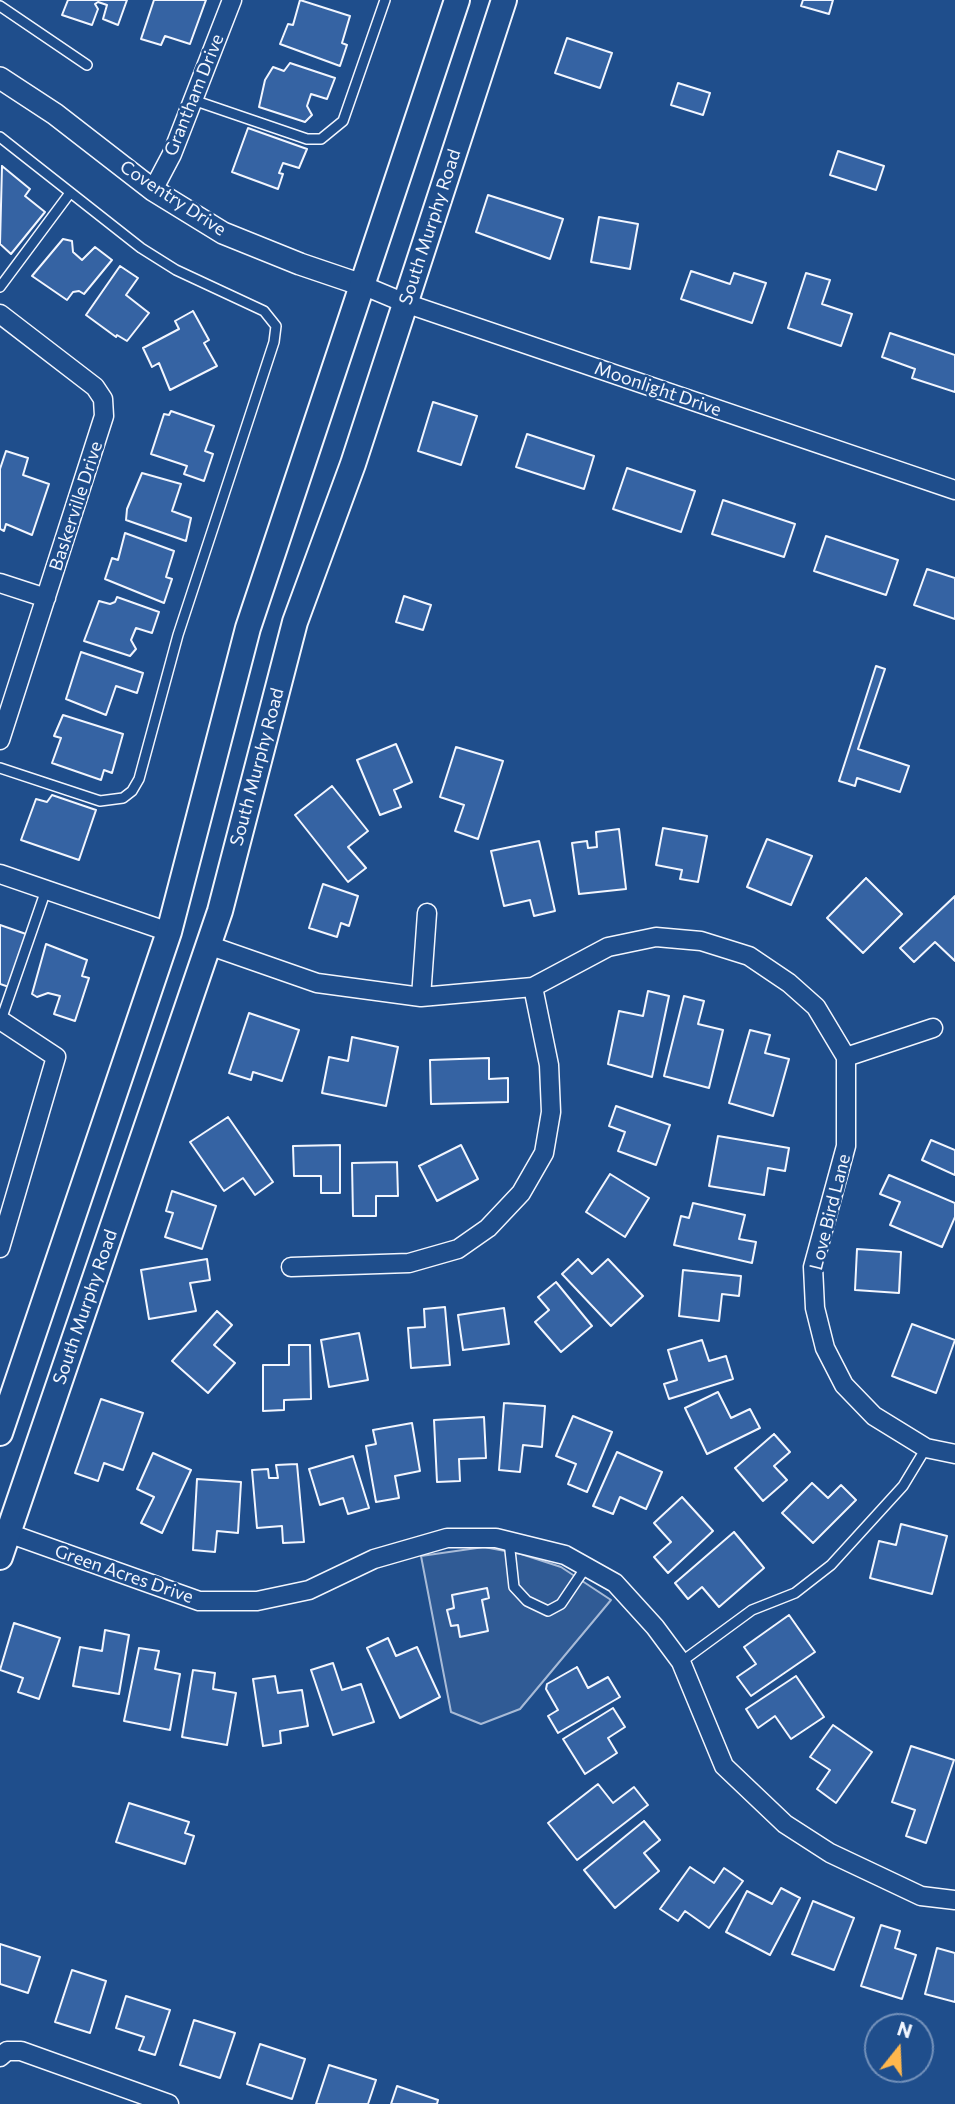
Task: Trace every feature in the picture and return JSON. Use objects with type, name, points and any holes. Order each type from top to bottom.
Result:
[{"type":"main road","points":[[0,1433],[169,932],[248,628],[457,0]]},
{"type":"main road","name":"South Murphy Road","points":[[0,1557],[4,1532],[208,945],[295,622],[353,464],[504,0]]},
{"type":"main road","points":[[169,932],[208,945]]},
{"type":"street","name":"Grantham Drive","points":[[153,190],[232,0]]},
{"type":"street","name":"Coventry Drive","points":[[0,78],[55,114],[153,190],[223,233],[362,285]]},
{"type":"street","name":"Moonlight Drive","points":[[362,285],[405,303],[955,490]]},
{"type":"street","name":"Baskerville Drive","points":[[0,314],[95,387],[103,399],[104,416],[1,731]]},
{"type":"street","points":[[0,583],[46,598]]},
{"type":"street","points":[[0,874],[169,932]]},
{"type":"street","points":[[421,997],[427,913]]},
{"type":"street","points":[[208,945],[317,983],[421,997],[533,987],[608,947],[656,937],[701,941],[749,956],[789,983],[816,1007],[846,1057],[933,1028]]},
{"type":"street","points":[[291,1267],[409,1263],[458,1249],[488,1228],[521,1193],[544,1153],[551,1112],[549,1065],[533,987]]},
{"type":"street","points":[[0,1020],[56,1057],[0,1248]]},
{"type":"street","name":"Love Bird Lane","points":[[846,1057],[846,1146],[813,1267],[815,1308],[825,1348],[844,1385],[874,1416],[926,1448],[955,1454]]},
{"type":"street","name":"Green Acres Drive","points":[[4,1532],[199,1601],[257,1601],[309,1590],[374,1559],[447,1538],[496,1538],[565,1555],[615,1583],[681,1662],[724,1766],[785,1824],[830,1853],[921,1896],[955,1900]]},
{"type":"street","points":[[3,2054],[21,2051],[169,2104]]},
{"type":"lane","points":[[192,100],[307,139],[321,139],[343,121],[385,0]]},
{"type":"lane","points":[[0,6],[87,65]]},
{"type":"lane","points":[[0,137],[141,248],[176,270],[264,311],[276,326],[274,342],[178,635],[139,779],[132,791],[123,798],[100,801],[0,768]]},
{"type":"lane","points":[[0,287],[70,193]]},
{"type":"lane","points":[[0,1020],[46,890]]},
{"type":"lane","points":[[681,1662],[752,1611],[794,1593],[831,1565],[903,1486],[926,1448]]},
{"type":"lane","points":[[509,1541],[514,1587],[527,1601],[548,1611],[561,1604],[586,1567]]},
{"type":"shaded area","points":[[484,1547],[521,1554],[561,1567],[611,1600],[520,1709],[481,1724],[451,1712],[421,1556]]},
{"type":"building","points":[[68,0],[127,0],[118,25],[103,19],[107,5],[98,2],[95,4],[98,9],[92,25],[62,15]]},
{"type":"building","points":[[154,0],[206,0],[190,44],[165,36],[161,45],[141,39]]},
{"type":"building","points":[[300,0],[350,16],[342,43],[347,45],[340,66],[280,44],[288,24],[293,25]]},
{"type":"building","points":[[803,0],[833,0],[829,14],[801,6]]},
{"type":"building","points":[[567,38],[612,53],[600,88],[555,73]]},
{"type":"building","points":[[290,63],[335,78],[327,99],[311,94],[307,106],[312,115],[305,122],[259,107],[265,80],[273,67],[284,71]]},
{"type":"building","points":[[678,83],[710,93],[703,115],[671,105]]},
{"type":"building","points":[[248,128],[307,149],[299,168],[283,163],[278,189],[232,172]]},
{"type":"building","points":[[838,151],[884,166],[876,190],[830,175]]},
{"type":"building","points":[[2,166],[30,189],[25,196],[45,212],[11,254],[0,244]]},
{"type":"building","points":[[488,195],[563,219],[550,259],[476,232]]},
{"type":"building","points":[[599,217],[638,224],[630,269],[591,262]]},
{"type":"building","points":[[63,239],[72,241],[73,252],[82,260],[95,247],[112,260],[84,294],[73,292],[67,300],[32,276]]},
{"type":"building","points":[[120,266],[138,278],[126,295],[149,313],[127,341],[117,335],[116,337],[86,315]]},
{"type":"building","points":[[691,271],[730,284],[734,273],[766,283],[752,323],[681,299]]},
{"type":"building","points":[[806,273],[830,280],[822,304],[852,314],[841,346],[788,328]]},
{"type":"building","points":[[193,311],[209,340],[204,343],[217,366],[170,390],[159,363],[152,367],[143,348],[179,329],[175,321]]},
{"type":"building","points":[[890,333],[955,355],[955,392],[912,378],[915,369],[882,357]]},
{"type":"building","points":[[433,402],[477,416],[461,465],[418,451]]},
{"type":"building","points":[[171,411],[214,426],[205,451],[213,454],[204,481],[184,474],[187,466],[151,454],[164,414],[169,415]]},
{"type":"building","points":[[527,434],[594,456],[584,489],[516,467]]},
{"type":"building","points":[[6,451],[28,458],[23,475],[49,484],[32,535],[6,524],[4,531],[0,529],[0,469]]},
{"type":"building","points":[[627,468],[695,491],[681,532],[613,509]]},
{"type":"building","points":[[142,473],[181,484],[172,511],[191,518],[186,541],[126,520],[127,509]]},
{"type":"building","points":[[723,500],[795,524],[784,557],[712,534]]},
{"type":"building","points":[[125,533],[174,551],[166,577],[172,579],[164,603],[105,579],[112,558],[118,560]]},
{"type":"building","points":[[826,536],[898,560],[886,595],[814,571]]},
{"type":"building","points":[[927,569],[955,578],[955,619],[914,605]]},
{"type":"building","points":[[404,596],[431,605],[423,630],[396,622]]},
{"type":"building","points":[[117,597],[159,612],[152,633],[136,628],[131,640],[136,649],[130,656],[84,641],[99,601],[110,604],[115,602]]},
{"type":"building","points":[[81,652],[143,673],[137,693],[116,686],[106,715],[66,699]]},
{"type":"building","points":[[876,666],[885,669],[858,749],[909,766],[900,792],[857,778],[855,786],[839,781]]},
{"type":"building","points":[[63,715],[123,734],[112,773],[104,770],[101,780],[52,763],[61,738],[54,736]]},
{"type":"building","points":[[396,744],[412,782],[394,790],[401,807],[380,815],[357,760]]},
{"type":"building","points":[[456,747],[503,761],[478,839],[455,831],[464,805],[440,797]]},
{"type":"building","points":[[332,786],[368,831],[348,847],[366,868],[348,882],[295,815]]},
{"type":"building","points":[[52,795],[96,810],[79,860],[21,840],[36,799],[47,802]]},
{"type":"building","points":[[663,828],[707,836],[698,882],[680,879],[682,870],[656,865]]},
{"type":"building","points":[[619,829],[626,889],[579,894],[572,843],[587,841],[588,848],[597,847],[596,832]]},
{"type":"building","points":[[767,839],[812,856],[791,905],[747,887]]},
{"type":"building","points":[[539,841],[555,911],[534,916],[530,900],[504,906],[491,851]]},
{"type":"building","points":[[866,878],[902,914],[863,953],[827,918]]},
{"type":"building","points":[[323,884],[358,896],[349,926],[341,923],[337,937],[309,928]]},
{"type":"building","points":[[955,896],[955,961],[935,942],[914,962],[900,948]]},
{"type":"building","points":[[0,925],[26,934],[9,987],[0,984]]},
{"type":"building","points":[[46,944],[87,960],[82,976],[89,978],[75,1021],[54,1014],[60,996],[48,993],[37,997],[32,994]]},
{"type":"building","points":[[648,991],[669,996],[652,1077],[608,1064],[619,1011],[643,1016]]},
{"type":"building","points":[[684,996],[704,1001],[698,1024],[723,1030],[709,1088],[664,1076]]},
{"type":"building","points":[[249,1013],[299,1030],[282,1081],[253,1072],[251,1080],[229,1073]]},
{"type":"building","points":[[750,1030],[770,1035],[765,1053],[789,1059],[773,1116],[729,1103]]},
{"type":"building","points":[[352,1037],[398,1047],[386,1106],[322,1093],[329,1057],[348,1061]]},
{"type":"building","points":[[489,1058],[489,1079],[508,1078],[508,1102],[431,1104],[430,1060]]},
{"type":"building","points":[[616,1106],[670,1125],[656,1165],[618,1151],[625,1132],[609,1126]]},
{"type":"building","points":[[228,1117],[273,1182],[255,1195],[243,1178],[224,1191],[190,1142]]},
{"type":"building","points":[[718,1136],[789,1148],[785,1171],[768,1168],[764,1195],[709,1186]]},
{"type":"building","points":[[931,1140],[955,1150],[955,1175],[922,1160]]},
{"type":"building","points":[[340,1145],[340,1193],[321,1193],[321,1176],[294,1176],[293,1146]]},
{"type":"building","points":[[461,1145],[478,1179],[437,1201],[419,1166]]},
{"type":"building","points":[[397,1162],[398,1196],[376,1196],[376,1216],[353,1216],[352,1163]]},
{"type":"building","points":[[610,1174],[649,1198],[625,1237],[586,1212]]},
{"type":"building","points":[[889,1175],[955,1203],[955,1217],[942,1247],[890,1225],[900,1202],[880,1194]]},
{"type":"building","points":[[172,1191],[216,1206],[202,1249],[165,1237],[173,1213],[166,1211]]},
{"type":"building","points":[[693,1203],[745,1215],[739,1239],[756,1242],[752,1263],[674,1245],[681,1216],[689,1218]]},
{"type":"building","points":[[857,1249],[901,1252],[899,1293],[855,1290]]},
{"type":"building","points":[[207,1259],[210,1280],[190,1283],[196,1311],[149,1319],[141,1270]]},
{"type":"building","points":[[578,1259],[592,1274],[608,1259],[643,1296],[611,1326],[562,1274]]},
{"type":"building","points":[[683,1270],[741,1276],[739,1296],[722,1294],[719,1321],[679,1316]]},
{"type":"building","points":[[556,1282],[592,1326],[561,1352],[535,1322],[549,1310],[538,1297]]},
{"type":"building","points":[[445,1307],[450,1365],[411,1368],[408,1328],[425,1327],[424,1309]]},
{"type":"building","points":[[504,1308],[509,1344],[463,1350],[458,1315]]},
{"type":"building","points":[[217,1311],[232,1325],[214,1345],[235,1363],[208,1393],[172,1361]]},
{"type":"building","points":[[912,1324],[955,1340],[936,1393],[892,1376]]},
{"type":"building","points":[[359,1333],[368,1380],[329,1387],[321,1340]]},
{"type":"building","points":[[702,1340],[709,1361],[726,1356],[733,1379],[669,1399],[664,1384],[677,1380],[668,1350]]},
{"type":"building","points":[[289,1345],[310,1345],[311,1399],[284,1400],[284,1410],[263,1411],[263,1365],[289,1365]]},
{"type":"building","points":[[718,1392],[731,1418],[750,1409],[760,1428],[707,1454],[685,1408]]},
{"type":"building","points":[[101,1399],[143,1413],[123,1470],[104,1463],[98,1481],[75,1473]]},
{"type":"building","points":[[504,1403],[545,1406],[542,1447],[523,1445],[520,1472],[499,1470]]},
{"type":"building","points":[[573,1416],[612,1432],[587,1492],[568,1484],[576,1464],[556,1456]]},
{"type":"building","points":[[484,1417],[486,1458],[459,1459],[460,1481],[437,1482],[434,1420]]},
{"type":"building","points":[[412,1423],[420,1471],[395,1476],[399,1498],[376,1502],[366,1446],[376,1444],[373,1430]]},
{"type":"building","points":[[774,1434],[790,1452],[774,1466],[787,1480],[763,1501],[735,1468]]},
{"type":"building","points":[[617,1452],[662,1472],[646,1509],[620,1497],[613,1514],[593,1506]]},
{"type":"building","points":[[153,1453],[191,1470],[162,1533],[141,1523],[154,1497],[137,1489]]},
{"type":"building","points":[[353,1456],[369,1508],[348,1514],[343,1498],[320,1505],[309,1469]]},
{"type":"building","points":[[297,1464],[304,1542],[283,1543],[282,1526],[257,1528],[252,1470],[268,1469],[269,1478],[278,1478],[276,1465]]},
{"type":"building","points":[[197,1479],[241,1482],[238,1533],[217,1531],[215,1552],[193,1550]]},
{"type":"building","points":[[812,1483],[828,1498],[841,1485],[856,1500],[813,1543],[782,1513]]},
{"type":"building","points":[[682,1497],[713,1531],[668,1573],[654,1557],[671,1542],[654,1523]]},
{"type":"building","points":[[901,1524],[947,1536],[932,1594],[870,1578],[879,1541],[896,1545]]},
{"type":"building","points":[[734,1532],[764,1568],[719,1607],[702,1587],[688,1599],[675,1583]]},
{"type":"building","points":[[487,1588],[489,1598],[482,1600],[488,1631],[460,1637],[458,1625],[451,1626],[447,1610],[454,1608],[452,1595]]},
{"type":"building","points":[[789,1615],[815,1652],[751,1696],[737,1677],[756,1664],[744,1647]]},
{"type":"building","points":[[14,1623],[60,1638],[39,1699],[18,1692],[23,1678],[0,1670]]},
{"type":"building","points":[[105,1630],[129,1635],[119,1694],[73,1686],[80,1647],[102,1651]]},
{"type":"building","points":[[388,1638],[396,1656],[417,1647],[440,1697],[400,1718],[367,1648]]},
{"type":"building","points":[[139,1648],[159,1651],[155,1669],[180,1674],[170,1730],[124,1721]]},
{"type":"building","points":[[333,1663],[342,1690],[361,1684],[374,1722],[333,1735],[311,1670]]},
{"type":"building","points":[[577,1667],[588,1688],[608,1677],[620,1697],[558,1733],[548,1716],[558,1710],[546,1689],[547,1684]]},
{"type":"building","points":[[193,1670],[215,1673],[213,1689],[236,1693],[227,1745],[182,1737]]},
{"type":"building","points":[[275,1676],[278,1693],[302,1690],[308,1726],[280,1731],[281,1743],[263,1746],[253,1679]]},
{"type":"building","points":[[796,1676],[824,1717],[791,1739],[775,1716],[758,1728],[746,1709]]},
{"type":"building","points":[[613,1708],[625,1727],[608,1738],[617,1753],[585,1774],[563,1739]]},
{"type":"building","points":[[833,1725],[872,1752],[836,1803],[817,1789],[830,1770],[810,1757]]},
{"type":"building","points":[[911,1746],[954,1760],[926,1843],[906,1836],[915,1810],[892,1802]]},
{"type":"building","points":[[598,1784],[613,1803],[634,1787],[648,1805],[577,1860],[548,1823]]},
{"type":"building","points":[[129,1803],[189,1822],[185,1833],[194,1836],[185,1864],[116,1842]]},
{"type":"building","points":[[644,1821],[660,1840],[644,1853],[659,1871],[615,1908],[584,1870]]},
{"type":"building","points":[[690,1867],[714,1883],[724,1868],[743,1881],[709,1928],[685,1911],[678,1921],[660,1909]]},
{"type":"building","points":[[781,1888],[800,1898],[770,1955],[726,1932],[747,1891],[772,1904]]},
{"type":"building","points":[[813,1901],[854,1918],[834,1970],[792,1954]]},
{"type":"building","points":[[881,1925],[900,1931],[895,1948],[916,1955],[902,1999],[861,1986]]},
{"type":"building","points":[[0,1944],[40,1957],[28,1993],[0,1984]]},
{"type":"building","points":[[937,1948],[955,1953],[955,2002],[925,1994]]},
{"type":"building","points":[[72,1970],[106,1981],[90,2033],[55,2022]]},
{"type":"building","points":[[126,1996],[170,2010],[155,2055],[139,2050],[144,2037],[116,2028]]},
{"type":"building","points":[[194,2020],[235,2033],[220,2078],[180,2065]]},
{"type":"building","points":[[260,2044],[305,2059],[292,2099],[247,2084]]},
{"type":"building","points":[[329,2065],[376,2080],[368,2104],[316,2104]]},
{"type":"building","points":[[397,2086],[438,2100],[437,2104],[391,2104]]}]
